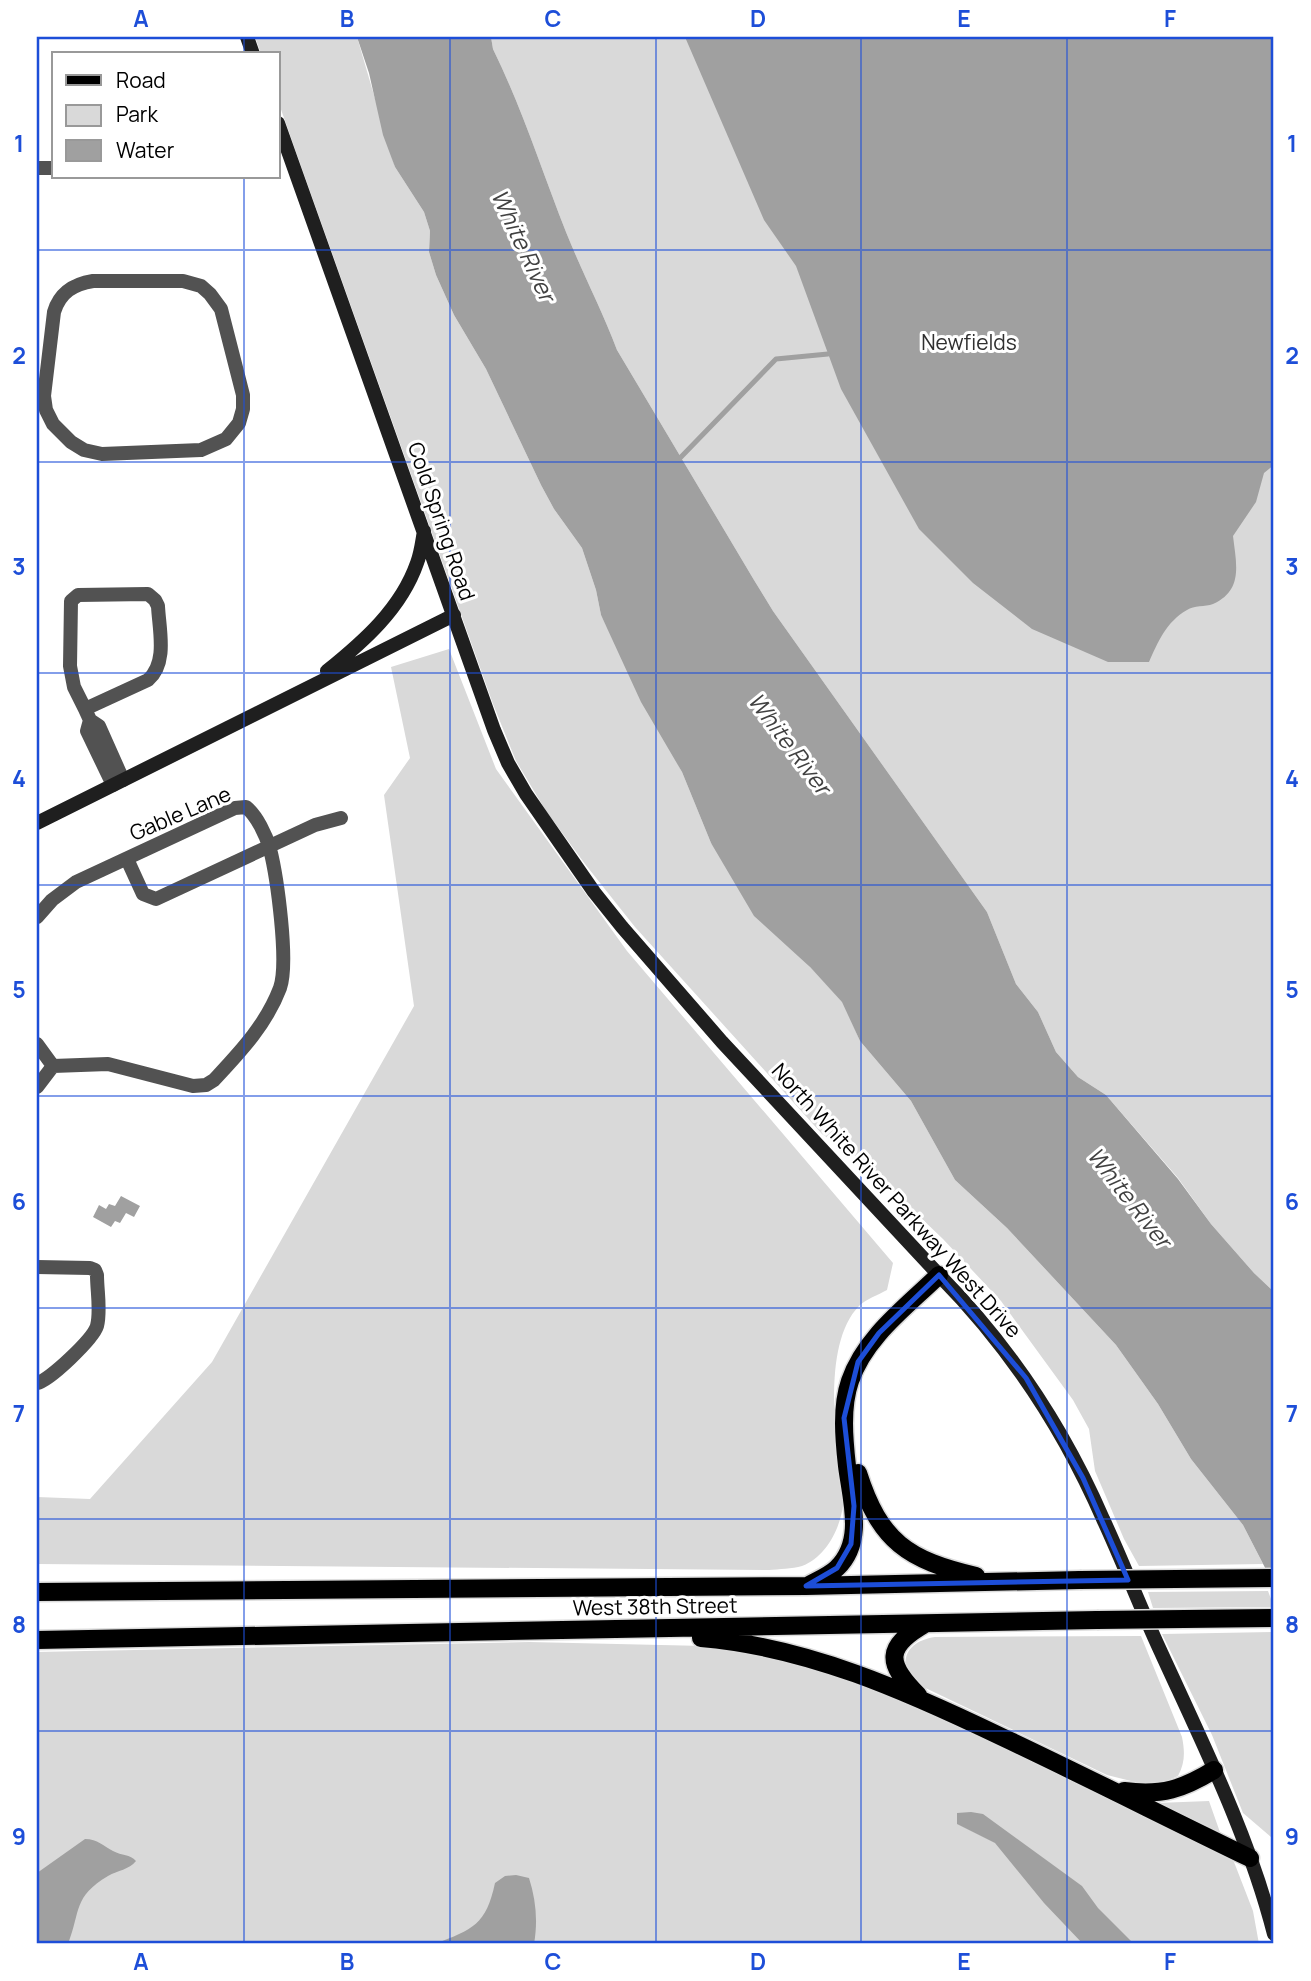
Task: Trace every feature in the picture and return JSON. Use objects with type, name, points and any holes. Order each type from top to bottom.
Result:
[{"type":"main road","points":[[806,1586],[837,1568],[851,1544],[854,1506],[847,1465],[844,1418],[850,1382],[867,1348],[879,1333],[939,1275]]},
{"type":"main road","points":[[844,1418],[867,1504],[894,1539],[906,1550],[938,1566],[1004,1582]]},
{"type":"main road","name":"West 38th Street","points":[[37,1592],[806,1586],[1274,1578]]},
{"type":"main road","name":"West 38th Street","points":[[37,1640],[1274,1618]]},
{"type":"main road","points":[[923,1699],[900,1677],[894,1661],[896,1649],[902,1641],[925,1624]]},
{"type":"main road","points":[[613,1631],[721,1640],[783,1652],[845,1670],[923,1699],[1250,1858]]},
{"type":"main road","points":[[1114,1790],[1143,1794],[1168,1792],[1193,1783],[1214,1770]]},
{"type":"street","name":"Cold Spring Road","points":[[37,823],[454,615],[285,160],[280,134]]},
{"type":"street","points":[[93,281],[183,281],[201,286],[211,294],[221,309],[243,395],[242,414],[237,426],[226,439],[201,450],[102,454],[84,450],[71,442],[50,417],[41,379],[56,305],[62,295],[71,288],[93,281]]},
{"type":"street","points":[[304,690],[364,642],[391,609],[418,561],[424,530]]},
{"type":"street","points":[[87,715],[154,675],[160,656],[158,606],[148,594],[78,595],[71,601],[70,666],[75,687],[87,715],[87,731],[118,782]]},
{"type":"street","name":"North White River Parkway West Drive","points":[[454,615],[508,763],[526,794],[594,892],[687,1002],[978,1315],[1026,1378],[1067,1448],[1104,1520],[1214,1770],[1250,1858],[1274,1934]]},
{"type":"street","name":"Gable Lane","points":[[37,917],[52,900],[70,886],[240,807],[246,807],[252,812],[269,847],[282,931],[281,982],[256,1032],[214,1080],[206,1085],[193,1086],[108,1064],[53,1066]]},
{"type":"street","name":"Gable Lane","points":[[127,859],[144,894],[156,899],[315,825],[341,818]]},
{"type":"street","points":[[37,1044],[53,1066],[37,1087]]},
{"type":"street","points":[[37,1267],[95,1270],[98,1322],[93,1334],[49,1378],[37,1383]]},
{"type":"highlighted area","points":[[939,1275],[1026,1378],[1083,1478],[1128,1580],[806,1586],[837,1568],[851,1544],[854,1506],[844,1418],[858,1362],[879,1333]]},
{"type":"green space","points":[[255,37],[357,37],[395,167],[424,212],[430,231],[429,252],[436,275],[454,315],[486,369],[541,485],[554,509],[582,548],[601,615],[682,772],[711,843],[810,967],[843,1002],[860,1041],[911,1101],[955,1180],[1007,1228],[1116,1345],[1158,1404],[1191,1459],[1243,1525],[1263,1564],[1139,1566],[1124,1539],[1095,1471],[1089,1429],[1073,1400],[1001,1301],[943,1239],[858,1158],[822,1134],[635,927],[546,811],[516,761],[493,704],[280,107],[280,52],[260,52]]},
{"type":"green space","name":"Newfields","points":[[491,37],[1274,37],[1274,1292],[1211,1224],[1178,1178],[1106,1095],[1078,1077],[1056,1052],[1038,1012],[1016,984],[987,912],[773,611],[617,350],[566,232],[523,117],[493,49]]},
{"type":"green space","points":[[449,649],[496,769],[627,951],[893,1263],[887,1290],[859,1306],[847,1324],[839,1347],[834,1401],[843,1505],[835,1532],[825,1549],[811,1562],[798,1567],[769,1570],[37,1564],[37,1497],[90,1499],[212,1362],[414,1006],[384,795],[410,758],[391,667]]},
{"type":"green space","points":[[1268,1591],[1274,1607],[1153,1608],[1148,1592]]},
{"type":"green space","points":[[1274,1632],[1274,1845],[1271,1837],[1243,1813],[1212,1735],[1162,1634]]},
{"type":"green space","points":[[1141,1636],[1184,1748],[1178,1776],[1159,1784],[1147,1785],[1107,1775],[915,1683],[906,1667],[906,1659],[912,1647],[935,1637]]},
{"type":"green space","points":[[529,1642],[705,1646],[799,1662],[863,1682],[1213,1846],[1234,1862],[1253,1911],[1259,1944],[37,1944],[37,1652]]},
{"type":"green space","points":[[1209,1801],[1222,1838],[1157,1803]]},
{"type":"water","name":"White River","points":[[357,37],[491,37],[493,49],[523,117],[566,232],[617,350],[773,611],[987,912],[1016,984],[1038,1012],[1056,1052],[1078,1077],[1106,1095],[1178,1179],[1211,1224],[1274,1292],[1274,1585],[1243,1525],[1191,1459],[1158,1404],[1116,1345],[1007,1228],[955,1180],[911,1101],[860,1041],[842,1002],[810,967],[754,916],[711,843],[682,772],[641,702],[601,615],[582,548],[554,509],[486,369],[454,315],[429,252],[430,231],[424,212],[395,167],[383,135],[369,73]]},
{"type":"water","points":[[685,37],[1274,37],[1274,465],[1264,473],[1256,502],[1233,536],[1236,575],[1230,591],[1213,604],[1193,607],[1173,620],[1163,633],[1149,662],[1108,662],[1032,629],[973,583],[919,529],[841,389],[796,266],[764,220]]},
{"type":"water","points":[[121,1196],[140,1206],[134,1217],[126,1213],[120,1223],[115,1221],[111,1227],[93,1217],[99,1205],[106,1209],[109,1204],[115,1206]]},
{"type":"water","points":[[957,1813],[983,1814],[1082,1886],[1098,1908],[1134,1944],[1083,1944],[1044,1903],[995,1843],[957,1824]]},
{"type":"water","points":[[85,1839],[97,1841],[136,1861],[108,1876],[83,1898],[68,1944],[37,1944],[37,1873]]},
{"type":"water","points":[[505,1876],[529,1878],[535,1902],[534,1944],[435,1944],[476,1924],[487,1908],[495,1883]]},
{"type":"waterway","points":[[681,457],[776,359],[828,354]]}]
